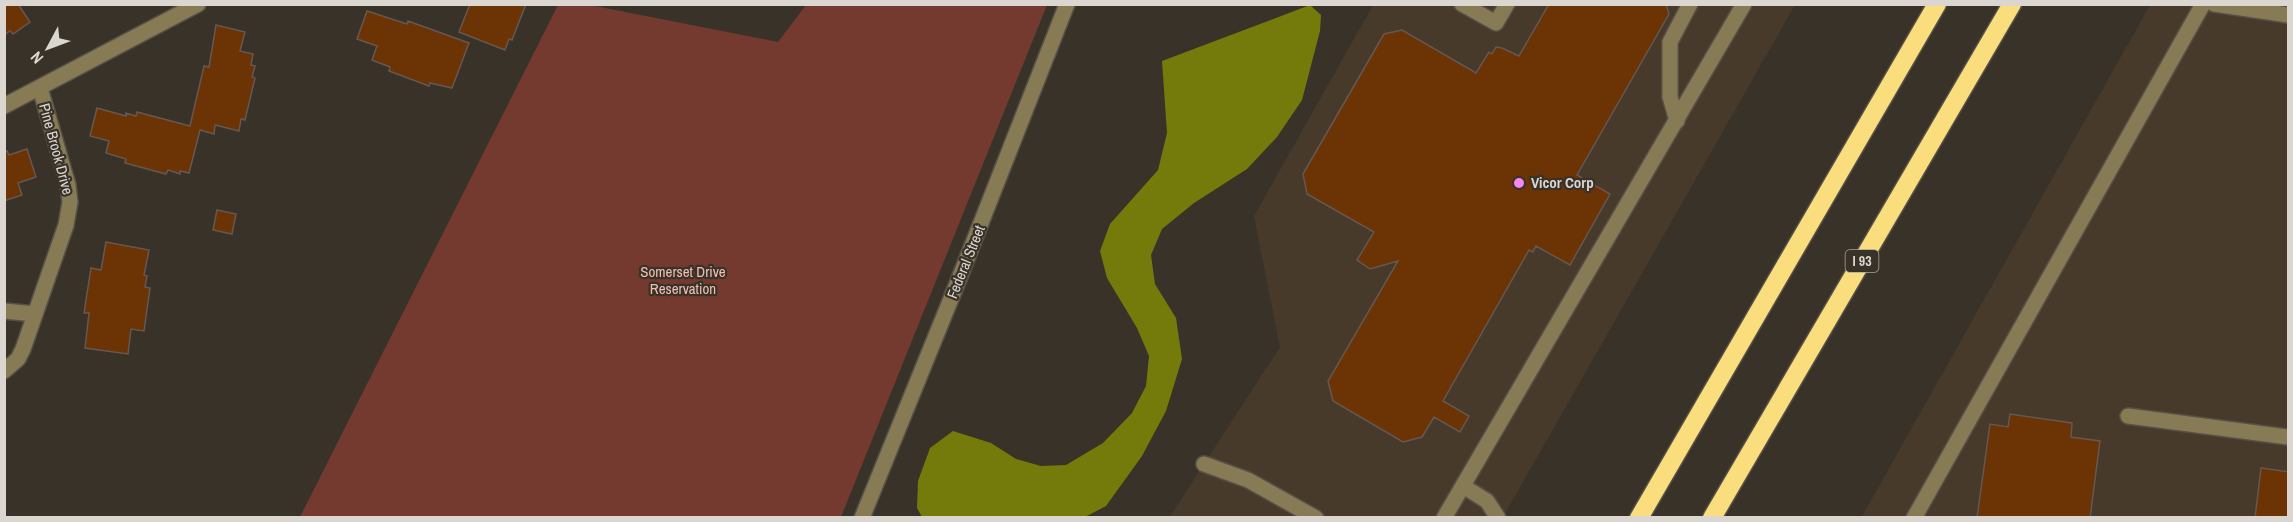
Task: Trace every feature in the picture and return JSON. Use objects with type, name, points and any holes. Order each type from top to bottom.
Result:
[{"type":"highway","points":[[1639,518],[1937,4]]},
{"type":"highway","name":"I 93","points":[[1712,518],[2012,4]]},
{"type":"street","points":[[4,106],[198,4]]},
{"type":"street","name":"Federal Street","points":[[862,518],[955,290],[1067,4]]},
{"type":"street","points":[[1462,4],[1496,23],[1507,4]]},
{"type":"street","points":[[1677,120],[1670,97],[1670,42],[1690,4]]},
{"type":"street","points":[[1444,518],[1744,4]]},
{"type":"street","points":[[1914,518],[2203,4]]},
{"type":"street","points":[[2214,4],[2289,15]]},
{"type":"street","name":"Pine Brook Drive","points":[[4,371],[18,359],[66,225],[70,202],[68,185],[40,88]]},
{"type":"street","points":[[4,310],[35,314]]},
{"type":"street","points":[[2128,416],[2289,437]]},
{"type":"street","points":[[1204,464],[1248,480],[1316,518]]},
{"type":"street","points":[[1464,486],[1487,501],[1498,518]]},
{"type":"shaded area","points":[[1310,5],[1321,15],[1320,31],[1302,100],[1277,137],[1247,169],[1194,203],[1162,229],[1151,255],[1155,284],[1176,318],[1182,359],[1166,411],[1142,456],[1106,506],[1085,517],[922,517],[917,508],[918,481],[930,448],[953,431],[991,443],[1016,459],[1041,466],[1066,465],[1103,443],[1132,413],[1146,386],[1149,356],[1137,328],[1107,278],[1100,251],[1110,224],[1158,170],[1167,133],[1162,61]]},
{"type":"shaded area","points":[[1373,5],[1795,5],[1503,517],[1169,518],[1280,347],[1254,216]]},
{"type":"shaded area","points":[[2150,5],[2288,5],[2288,517],[1861,518]]},
{"type":"green space","name":"Somerset Drive Reservation","points":[[558,5],[590,5],[778,42],[806,5],[1047,5],[841,517],[300,517]]},
{"type":"building","points":[[4,4],[18,4],[30,22],[13,34],[10,31],[4,35]]},
{"type":"building","points":[[470,4],[526,4],[512,40],[509,39],[505,50],[459,32]]},
{"type":"building","points":[[1549,4],[1666,4],[1669,14],[1577,175],[1610,194],[1570,265],[1536,246],[1533,252],[1529,250],[1443,401],[1469,416],[1460,432],[1434,417],[1422,437],[1403,442],[1333,401],[1328,381],[1398,261],[1370,269],[1357,260],[1374,232],[1307,194],[1303,174],[1384,34],[1402,30],[1476,73],[1489,52],[1492,54],[1496,47],[1519,56]]},
{"type":"building","points":[[367,11],[407,24],[408,21],[469,43],[452,88],[430,83],[429,86],[389,71],[390,67],[372,60],[377,46],[357,39]]},
{"type":"building","points":[[216,25],[245,32],[240,51],[253,54],[251,65],[255,66],[252,77],[255,78],[245,120],[241,119],[239,131],[215,125],[214,134],[200,130],[189,173],[180,171],[180,174],[168,170],[166,174],[125,163],[126,159],[106,153],[109,141],[90,136],[97,108],[126,116],[126,113],[136,116],[137,112],[190,126],[204,66],[209,67]]},
{"type":"building","points":[[27,149],[36,177],[18,183],[22,195],[4,201],[4,152],[7,151],[9,155]]},
{"type":"building","points":[[217,210],[236,214],[232,234],[213,230]]},
{"type":"building","points":[[106,242],[149,250],[144,275],[147,276],[145,287],[150,288],[144,331],[131,329],[128,354],[85,348],[89,313],[84,313],[91,268],[101,270]]},
{"type":"building","points":[[2010,414],[2072,423],[2071,437],[2100,441],[2090,518],[1977,518],[1990,424],[2008,427]]},
{"type":"building","points":[[2261,468],[2289,472],[2289,518],[2255,518]]},
{"type":"place","name":"Vicor Corp","points":[[1519,183]]}]
